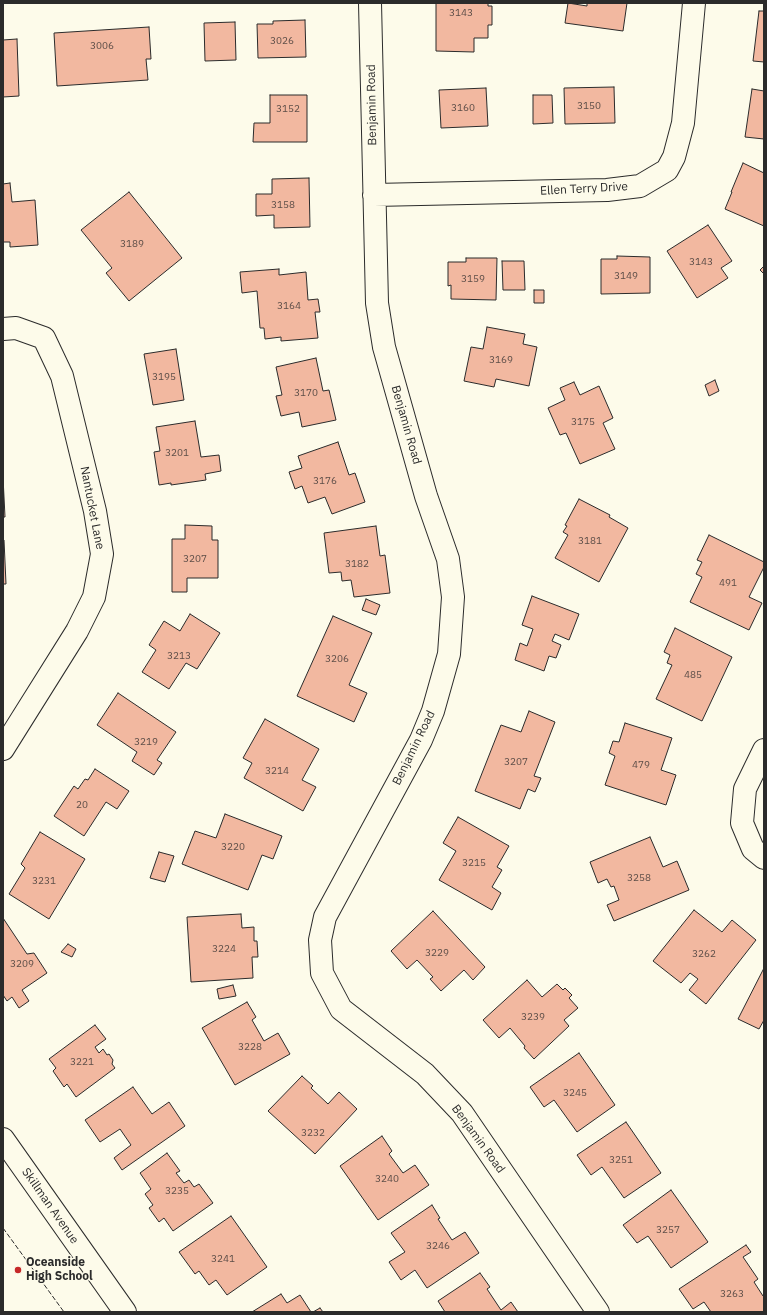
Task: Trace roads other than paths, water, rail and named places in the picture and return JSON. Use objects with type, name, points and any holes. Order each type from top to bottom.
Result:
[{"type":"street","name":"Benjamin Road","points":[[370,3],[377,303],[384,347],[426,496],[448,559],[453,597],[449,654],[433,711],[421,740],[324,917],[320,940],[322,973],[341,1009],[425,1074],[462,1113],[598,1312]]},
{"type":"street","name":"Ellen Terry Drive","points":[[374,195],[607,190],[640,186],[667,170],[674,158],[683,123],[694,3]]},
{"type":"street","name":"Nantucket Lane","points":[[3,329],[16,328],[44,338],[62,376],[95,511],[102,554],[94,597],[77,631],[3,749]]},
{"type":"street","points":[[764,750],[745,789],[742,822],[753,849],[764,858]]},
{"type":"street","name":"Skillman Avenue","points":[[3,1138],[125,1312]]},
{"type":"place","name":"Oceanside High School","points":[[18,1270]]}]
